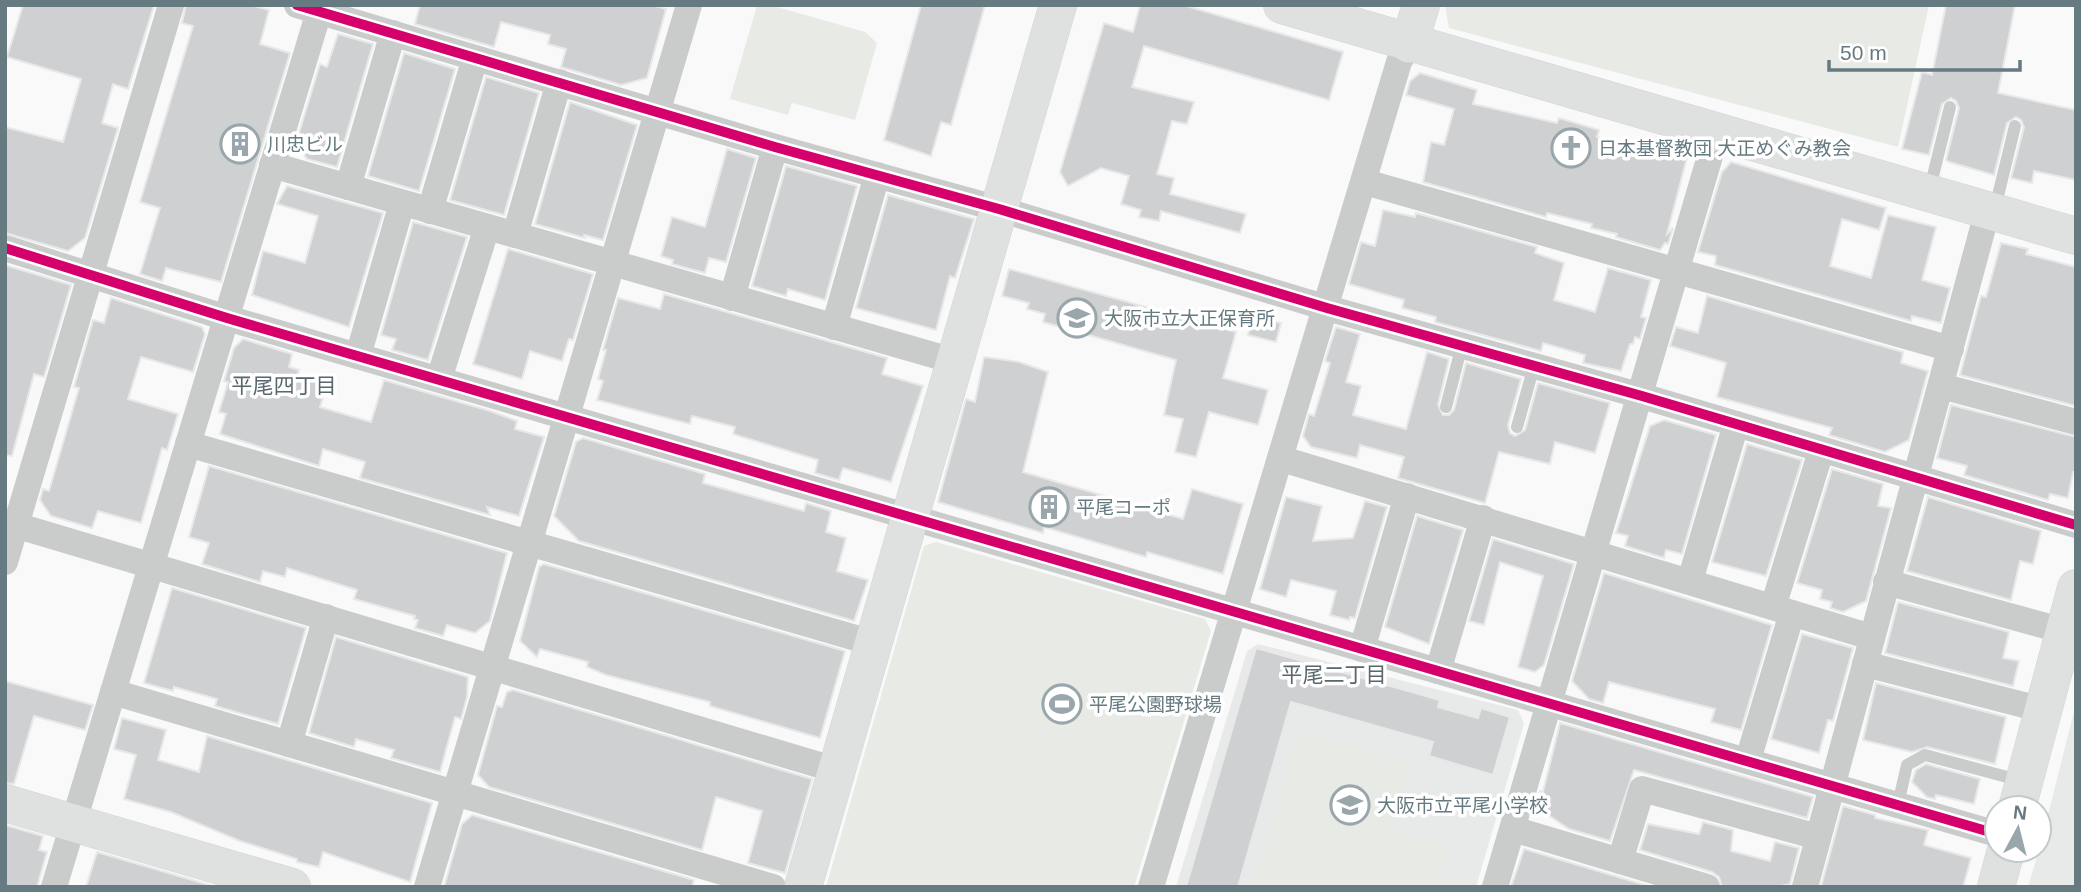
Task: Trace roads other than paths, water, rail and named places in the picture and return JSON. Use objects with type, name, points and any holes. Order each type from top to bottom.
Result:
[{"type":"street","points":[[5,562],[10,523],[90,274],[171,5]]},
{"type":"street","points":[[427,887],[689,5]]},
{"type":"street","points":[[803,887],[1058,5]]},
{"type":"street","points":[[1282,5],[1409,44],[1718,129],[2076,236]]},
{"type":"street","points":[[1152,887],[1399,62],[1409,44],[1421,5]]},
{"type":"street","points":[[54,887],[272,165],[312,7],[775,148],[999,209],[1327,308],[1642,396],[1914,480],[2076,526]]},
{"type":"street","points":[[348,187],[393,33]]},
{"type":"street","points":[[430,211],[475,58]]},
{"type":"street","points":[[515,235],[559,82]]},
{"type":"street","points":[[1495,887],[1642,396],[1718,129]]},
{"type":"street","points":[[732,298],[775,148]]},
{"type":"street","points":[[272,165],[954,361]]},
{"type":"street","points":[[834,327],[877,175]]},
{"type":"street","points":[[1365,182],[1951,349]]},
{"type":"street","points":[[358,356],[402,203]]},
{"type":"street","points":[[1805,887],[1914,480],[1991,210]]},
{"type":"street","points":[[439,379],[487,227]]},
{"type":"street","points":[[5,248],[227,318],[567,418],[1983,830]]},
{"type":"street","points":[[1941,386],[2076,422]]},
{"type":"street","points":[[1690,581],[1736,424]]},
{"type":"street","points":[[188,444],[873,643]]},
{"type":"street","points":[[1748,761],[1821,451]]},
{"type":"street","points":[[1282,459],[1594,551],[1871,637]]},
{"type":"street","points":[[1362,649],[1407,496]]},
{"type":"street","points":[[1438,671],[1483,518]]},
{"type":"street","points":[[10,523],[836,770]]},
{"type":"street","points":[[1886,582],[2072,606],[2021,794]]},
{"type":"street","points":[[289,744],[326,617]]},
{"type":"street","points":[[1865,664],[2043,710]]},
{"type":"street","points":[[113,692],[773,887]]},
{"type":"street","points":[[1620,861],[1642,789],[1818,837]]},
{"type":"street","points":[[5,803],[292,887]]},
{"type":"street","points":[[1513,829],[1707,887]]},
{"type":"street","points":[[1996,887],[2002,864]]},
{"type":"lane","points":[[1929,192],[1950,107]]},
{"type":"lane","points":[[1991,210],[2015,126]]},
{"type":"lane","points":[[1446,407],[1462,345]]},
{"type":"lane","points":[[1517,427],[1534,366]]},
{"type":"lane","points":[[1898,804],[1907,765],[1925,755],[2019,794]]},
{"type":"place","name":"川忠ビル","points":[[240,144]]},
{"type":"place","name":"日本基督教団 大正めぐみ教会","points":[[1571,148]]},
{"type":"place","name":"大阪市立大正保育所","points":[[1077,318]]},
{"type":"place","name":"平尾コーポ","points":[[1049,507]]},
{"type":"place","name":"平尾公園野球場","points":[[1062,704]]},
{"type":"place","name":"大阪市立平尾小学校","points":[[1350,805]]},
{"type":"district","name":"平尾四丁目","points":[[284,385]]},
{"type":"district","name":"平尾二丁目","points":[[1334,674]]}]
